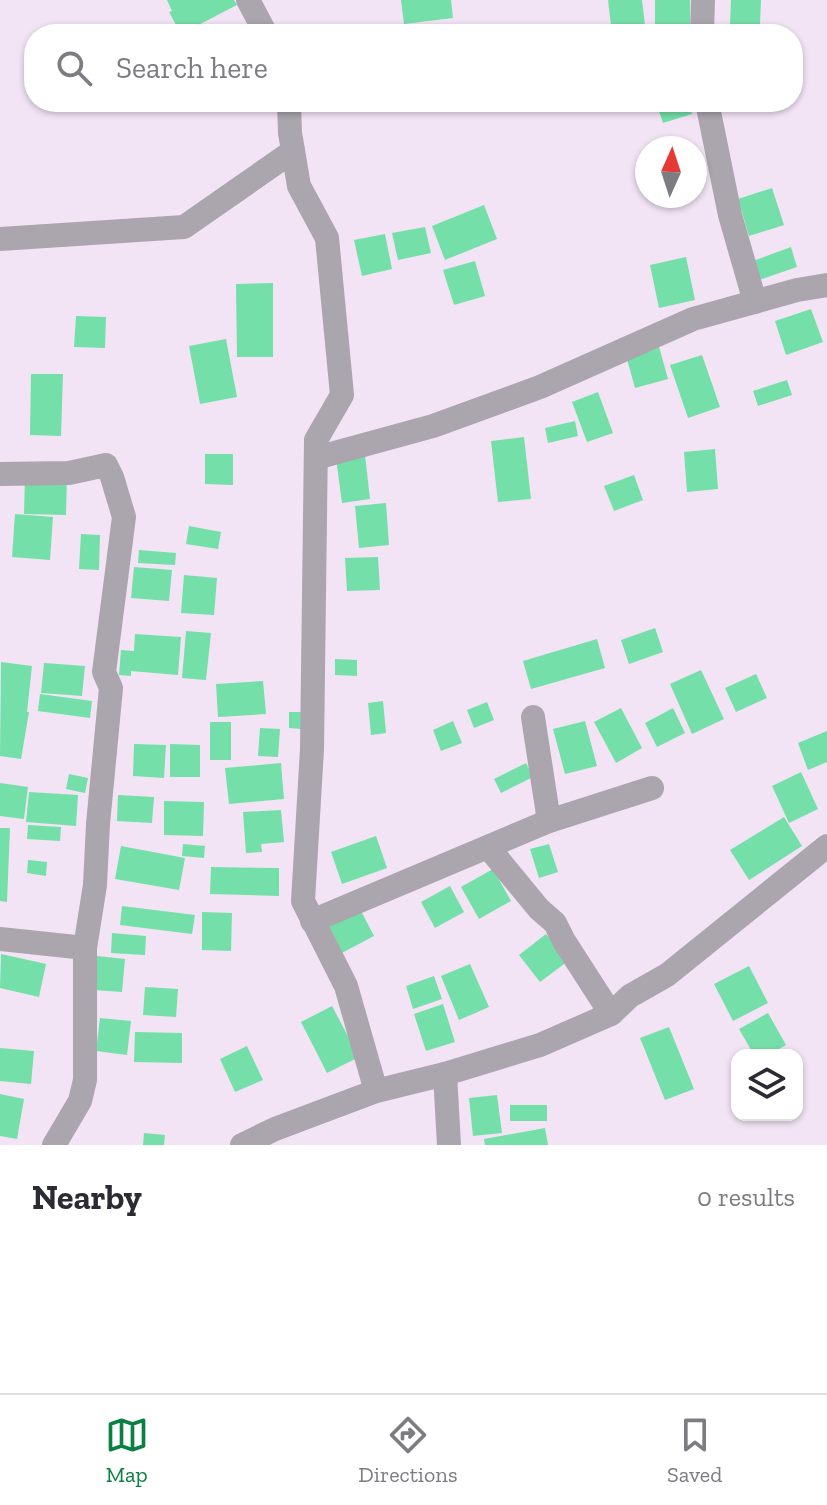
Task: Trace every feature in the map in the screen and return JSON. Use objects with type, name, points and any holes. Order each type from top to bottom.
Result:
[{"type":"street","points":[[248,0],[261,24]]},
{"type":"street","points":[[702,24],[703,0]]},
{"type":"street","points":[[290,112],[299,186],[327,238],[342,395],[316,440],[312,749],[303,901],[346,986],[376,1091]]},
{"type":"street","points":[[709,112],[730,215],[755,302]]},
{"type":"street","points":[[0,239],[184,227],[293,151]]},
{"type":"street","points":[[316,458],[433,426],[540,387],[693,319],[827,285]]},
{"type":"street","points":[[0,474],[69,473],[106,465],[124,517],[104,672],[111,688],[95,885],[85,948],[84,1090],[54,1145]]},
{"type":"street","points":[[533,717],[549,821]]},
{"type":"street","points":[[312,921],[549,821],[652,788]]},
{"type":"street","points":[[242,1145],[376,1091],[540,1045],[611,1014],[630,996],[667,975],[827,846]]},
{"type":"street","points":[[488,847],[539,909],[555,923],[611,1014]]},
{"type":"street","points":[[0,939],[85,948]]},
{"type":"street","points":[[445,1074],[449,1145]]},
{"type":"building","points":[[167,0],[234,0],[237,5],[200,24],[176,24],[169,12],[172,11]]},
{"type":"building","points":[[401,0],[451,0],[453,18],[404,24]]},
{"type":"building","points":[[608,0],[642,0],[645,24],[611,24]]},
{"type":"building","points":[[655,0],[690,0],[690,24],[655,24]]},
{"type":"building","points":[[731,0],[761,0],[760,24],[730,24]]},
{"type":"building","points":[[659,112],[691,112],[692,114],[663,123]]},
{"type":"building","points":[[772,188],[784,225],[749,236],[738,199]]},
{"type":"building","points":[[484,205],[497,239],[445,260],[432,226]]},
{"type":"building","points":[[425,227],[431,253],[398,260],[392,233]]},
{"type":"building","points":[[385,234],[392,269],[362,276],[354,240]]},
{"type":"building","points":[[791,247],[797,267],[759,280],[753,261]]},
{"type":"building","points":[[686,257],[695,300],[659,308],[650,265]]},
{"type":"building","points":[[475,261],[485,296],[454,305],[443,270]]},
{"type":"building","points":[[273,283],[273,357],[237,357],[236,284]]},
{"type":"building","points":[[811,309],[823,342],[786,355],[775,321]]},
{"type":"building","points":[[76,316],[106,317],[105,348],[74,347]]},
{"type":"building","points":[[226,339],[237,397],[200,404],[189,346]]},
{"type":"building","points":[[658,343],[668,379],[635,388],[625,352]]},
{"type":"building","points":[[702,355],[720,407],[688,418],[670,365]]},
{"type":"building","points":[[31,374],[63,374],[61,436],[30,435]]},
{"type":"building","points":[[787,380],[792,395],[758,406],[753,391]]},
{"type":"building","points":[[598,392],[613,433],[587,442],[572,402]]},
{"type":"building","points":[[575,421],[578,436],[548,443],[545,428]]},
{"type":"building","points":[[524,437],[531,499],[498,502],[491,441]]},
{"type":"building","points":[[715,449],[718,489],[687,492],[684,452]]},
{"type":"building","points":[[205,454],[233,454],[233,485],[205,484]]},
{"type":"building","points":[[365,455],[370,499],[342,503],[336,458]]},
{"type":"building","points":[[634,475],[643,500],[614,511],[604,486]]},
{"type":"building","points":[[25,477],[67,478],[66,515],[24,514]]},
{"type":"building","points":[[386,503],[389,545],[359,548],[355,506]]},
{"type":"building","points":[[15,514],[53,517],[50,560],[12,557]]},
{"type":"building","points":[[189,526],[221,532],[218,549],[186,544]]},
{"type":"building","points":[[81,534],[100,535],[99,570],[79,569]]},
{"type":"building","points":[[139,550],[176,553],[175,565],[138,563]]},
{"type":"building","points":[[378,557],[380,590],[347,591],[345,558]]},
{"type":"building","points":[[134,567],[172,570],[169,601],[131,598]]},
{"type":"building","points":[[184,575],[217,578],[214,615],[181,613]]},
{"type":"building","points":[[655,628],[663,652],[629,664],[621,640]]},
{"type":"building","points":[[186,631],[211,633],[206,680],[182,678]]},
{"type":"building","points":[[135,634],[181,637],[178,675],[131,671],[131,676],[119,675],[121,650],[134,651]]},
{"type":"building","points":[[597,639],[605,668],[531,689],[523,661]]},
{"type":"building","points":[[335,659],[357,660],[357,676],[335,675]]},
{"type":"building","points":[[1,662],[32,666],[29,712],[21,759],[0,756]]},
{"type":"building","points":[[44,663],[85,666],[82,696],[41,693]]},
{"type":"building","points":[[701,670],[724,719],[692,734],[670,684]]},
{"type":"building","points":[[756,674],[767,698],[736,712],[725,688]]},
{"type":"building","points":[[263,681],[266,714],[218,717],[216,684]]},
{"type":"building","points":[[40,694],[92,701],[90,718],[38,711]]},
{"type":"building","points":[[383,701],[386,733],[371,735],[368,703]]},
{"type":"building","points":[[487,702],[494,720],[474,728],[467,710]]},
{"type":"building","points":[[621,708],[642,748],[616,763],[594,722]]},
{"type":"building","points":[[673,708],[685,733],[657,747],[645,723]]},
{"type":"building","points":[[289,712],[303,712],[302,729],[289,728]]},
{"type":"building","points":[[453,721],[462,743],[441,751],[433,730]]},
{"type":"building","points":[[585,721],[597,766],[565,774],[553,729]]},
{"type":"building","points":[[210,722],[231,722],[231,760],[210,760]]},
{"type":"building","points":[[260,728],[280,729],[278,757],[258,756]]},
{"type":"building","points":[[827,731],[827,762],[808,770],[798,743]]},
{"type":"building","points":[[134,744],[166,745],[164,778],[133,776]]},
{"type":"building","points":[[170,744],[200,745],[200,777],[170,777]]},
{"type":"building","points":[[281,763],[284,799],[229,804],[225,768]]},
{"type":"building","points":[[526,763],[533,777],[501,793],[494,779]]},
{"type":"building","points":[[801,772],[818,809],[789,823],[772,786]]},
{"type":"building","points":[[69,774],[88,778],[85,793],[66,789]]},
{"type":"building","points":[[0,783],[28,787],[24,819],[0,816]]},
{"type":"building","points":[[29,792],[78,795],[76,826],[26,822]]},
{"type":"building","points":[[118,795],[154,797],[152,823],[117,821]]},
{"type":"building","points":[[164,801],[204,802],[203,836],[164,835]]},
{"type":"building","points":[[281,810],[284,842],[261,844],[262,852],[246,853],[243,812]]},
{"type":"building","points":[[784,817],[802,846],[749,880],[730,850]]},
{"type":"building","points":[[28,825],[61,827],[60,841],[27,839]]},
{"type":"building","points":[[0,828],[10,828],[7,902],[0,901]]},
{"type":"building","points":[[376,836],[387,868],[342,884],[331,852]]},
{"type":"building","points":[[183,844],[205,846],[204,858],[182,856]]},
{"type":"building","points":[[549,844],[558,872],[539,878],[530,849]]},
{"type":"building","points":[[121,846],[185,858],[179,890],[115,879]]},
{"type":"building","points":[[28,860],[47,862],[46,876],[27,873]]},
{"type":"building","points":[[211,867],[279,868],[279,896],[210,894]]},
{"type":"building","points":[[493,869],[511,901],[479,919],[461,887]]},
{"type":"building","points":[[450,886],[464,912],[435,928],[421,902]]},
{"type":"building","points":[[122,906],[195,915],[192,934],[120,925]]},
{"type":"building","points":[[360,909],[374,936],[342,953],[328,924]]},
{"type":"building","points":[[202,912],[232,913],[231,951],[202,950]]},
{"type":"building","points":[[112,933],[146,936],[145,955],[111,953]]},
{"type":"building","points":[[546,934],[568,961],[540,982],[519,955]]},
{"type":"building","points":[[1,954],[46,964],[39,997],[0,988]]},
{"type":"building","points":[[97,956],[125,959],[122,992],[94,990]]},
{"type":"building","points":[[470,964],[489,1007],[459,1020],[441,976]]},
{"type":"building","points":[[749,966],[768,1003],[733,1021],[714,984]]},
{"type":"building","points":[[434,976],[442,999],[413,1009],[406,986]]},
{"type":"building","points":[[145,987],[178,989],[176,1017],[143,1015]]},
{"type":"building","points":[[443,1004],[455,1042],[426,1051],[414,1014]]},
{"type":"building","points":[[332,1006],[359,1057],[327,1073],[301,1022]]},
{"type":"building","points":[[768,1013],[786,1045],[779,1049],[751,1049],[739,1029]]},
{"type":"building","points":[[100,1018],[131,1021],[127,1055],[96,1051]]},
{"type":"building","points":[[669,1027],[694,1089],[665,1100],[640,1038]]},
{"type":"building","points":[[135,1032],[182,1033],[182,1063],[134,1062]]},
{"type":"building","points":[[247,1046],[263,1080],[235,1092],[220,1059]]},
{"type":"building","points":[[0,1048],[34,1051],[31,1084],[0,1081]]},
{"type":"building","points":[[0,1094],[24,1099],[17,1139],[0,1136]]},
{"type":"building","points":[[497,1095],[502,1133],[473,1136],[469,1098]]},
{"type":"building","points":[[510,1105],[547,1105],[547,1121],[510,1121]]},
{"type":"building","points":[[545,1128],[548,1145],[485,1145],[484,1139]]},
{"type":"building","points":[[144,1133],[165,1135],[164,1145],[143,1145]]}]
